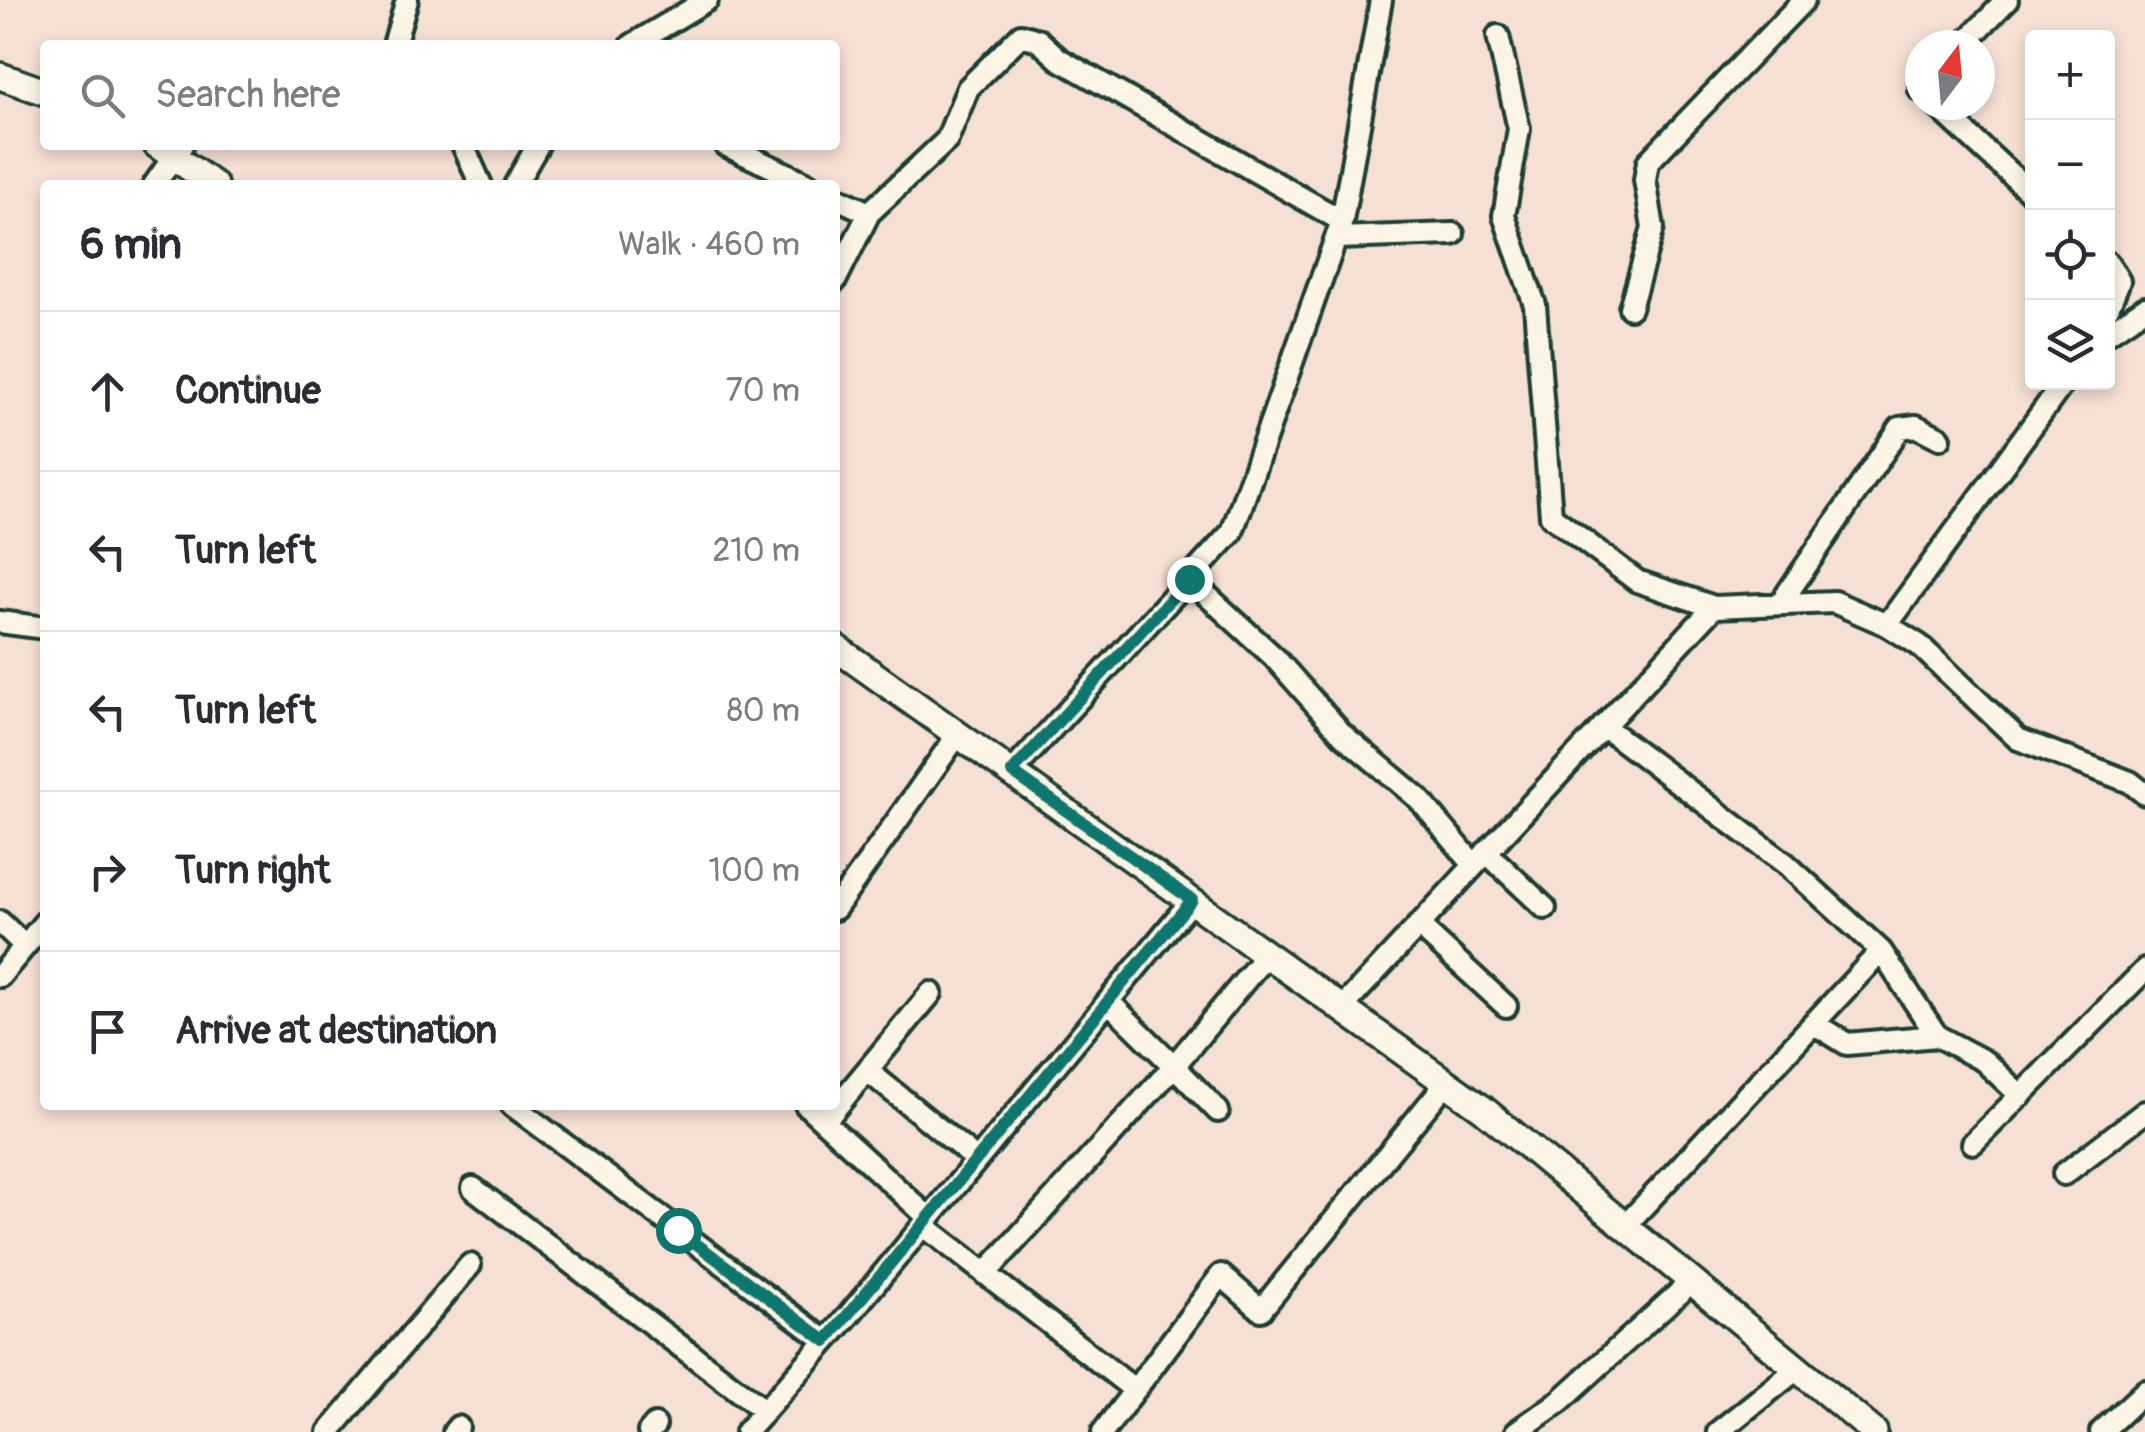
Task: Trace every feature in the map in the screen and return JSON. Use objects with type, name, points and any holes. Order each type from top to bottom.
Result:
[{"type":"street","points":[[396,40],[408,0]]},
{"type":"street","points":[[640,40],[707,0]]},
{"type":"street","points":[[1012,772],[1232,532],[1340,230],[1382,0]]},
{"type":"street","points":[[1630,308],[1653,228],[1645,180],[1648,162],[1804,0]]},
{"type":"street","points":[[1978,30],[2007,0]]},
{"type":"street","points":[[840,270],[869,213],[948,140],[968,88],[1022,35],[1038,40],[1059,59],[1340,230],[1453,234]]},
{"type":"street","points":[[1498,36],[1518,129],[1504,216],[1535,305],[1551,516],[1637,582],[1714,606],[1834,602],[1887,624],[1919,646],[2018,739],[2130,782],[2145,794]]},
{"type":"street","points":[[0,76],[40,90]]},
{"type":"street","points":[[1952,120],[2025,188]]},
{"type":"street","points":[[156,180],[171,150]]},
{"type":"street","points":[[172,150],[208,180]]},
{"type":"street","points":[[465,150],[479,180]]},
{"type":"street","points":[[519,180],[535,150]]},
{"type":"street","points":[[735,150],[799,180]]},
{"type":"street","points":[[840,199],[869,213]]},
{"type":"street","points":[[2115,327],[2145,308]]},
{"type":"street","points":[[1887,624],[2058,390]]},
{"type":"street","points":[[1780,604],[1900,428],[1916,426],[1940,438]]},
{"type":"street","points":[[1189,579],[1274,657],[1343,736],[1480,858],[1545,908]]},
{"type":"street","points":[[1342,1008],[1714,606]]},
{"type":"street","points":[[0,622],[40,627]]},
{"type":"street","points":[[840,651],[1446,1082],[1874,1432]]},
{"type":"street","points":[[1603,726],[1786,864],[1881,950],[1937,1036],[1984,1061],[2021,1096]]},
{"type":"street","points":[[840,902],[958,734]]},
{"type":"street","points":[[746,1432],[1192,900]]},
{"type":"street","points":[[0,922],[25,946]]},
{"type":"street","points":[[1418,926],[1506,1006]]},
{"type":"street","points":[[0,976],[40,928]]},
{"type":"street","points":[[1624,1227],[1881,950]]},
{"type":"street","points":[[985,1274],[1174,1066],[1267,954]]},
{"type":"street","points":[[1973,1143],[2145,970]]},
{"type":"street","points":[[840,1104],[931,993]]},
{"type":"street","points":[[1109,1002],[1218,1111]]},
{"type":"street","points":[[1813,1023],[1847,1044],[1937,1036]]},
{"type":"street","points":[[869,1072],[977,1160]]},
{"type":"street","points":[[1103,1432],[1220,1276],[1261,1310],[1446,1082]]},
{"type":"street","points":[[519,1110],[826,1341]]},
{"type":"street","points":[[812,1110],[985,1274],[1135,1390]]},
{"type":"street","points":[[825,1121],[835,1110]]},
{"type":"street","points":[[2064,1174],[2144,1114]]},
{"type":"street","points":[[472,1188],[764,1410]]},
{"type":"street","points":[[330,1432],[470,1265]]},
{"type":"street","points":[[1516,1432],[1560,1401],[1691,1282]]},
{"type":"street","points":[[1718,1432],[1797,1369]]},
{"type":"street","points":[[2100,1432],[2145,1391]]},
{"type":"route","points":[[678,1230],[826,1341],[1192,900],[1012,772],[1189,579]]}]
